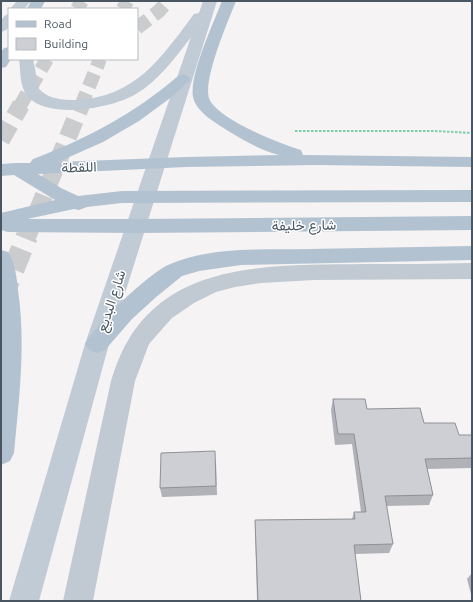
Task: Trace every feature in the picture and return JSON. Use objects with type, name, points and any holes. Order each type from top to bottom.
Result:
[{"type":"main road","points":[[228,1],[200,86],[201,99],[211,111],[233,127],[253,138],[276,149],[316,160]]},
{"type":"main road","points":[[26,60],[32,91],[44,99],[62,104],[83,105],[105,102],[124,95],[137,87],[164,63],[209,3]]},
{"type":"main road","name":"شارع البديع","points":[[24,601],[97,344],[209,3]]},
{"type":"main road","points":[[1,28],[8,19]]},
{"type":"main road","points":[[1,64],[8,53]]},
{"type":"main road","points":[[1,177],[86,144],[114,130],[142,113],[165,96],[183,79]]},
{"type":"main road","points":[[1,159],[48,188],[75,202],[137,226]]},
{"type":"main road","points":[[156,164],[186,162],[316,160],[472,162]]},
{"type":"main road","name":"اللقطة","points":[[1,170],[156,164]]},
{"type":"main road","points":[[1,220],[45,208],[75,202],[146,196],[472,196]]},
{"type":"main road","name":"شارع خليفة","points":[[137,226],[472,223]]},
{"type":"main road","points":[[1,225],[137,226]]},
{"type":"main road","points":[[97,344],[119,319],[142,297],[175,271],[195,265],[241,258],[472,253]]},
{"type":"main road","points":[[1,257],[10,300],[7,396],[1,453]]},
{"type":"main road","points":[[1,362],[7,396]]},
{"type":"street","points":[[78,601],[128,363],[144,332],[172,306],[193,293],[219,283],[254,275],[328,272],[472,271]]},
{"type":"path","points":[[290,132],[435,131],[472,133]]},
{"type":"building","points":[[333,399],[365,399],[367,409],[420,408],[424,423],[455,423],[459,435],[472,435],[472,458],[425,459],[433,495],[385,496],[393,544],[354,545],[361,601],[258,601],[255,520],[355,519],[354,512],[366,512],[354,434],[338,434]]},
{"type":"building","points":[[215,451],[216,486],[160,488],[161,453]]},
{"type":"tunnel","points":[[78,8],[82,1]]},
{"type":"tunnel","points":[[124,8],[127,1]]},
{"type":"tunnel","points":[[138,27],[159,11],[168,1]]},
{"type":"tunnel","points":[[20,106],[46,60]]},
{"type":"tunnel","points":[[81,106],[100,60]]},
{"type":"tunnel","points":[[1,140],[21,105]]},
{"type":"tunnel","points":[[27,237],[81,105]]},
{"type":"tunnel","points":[[1,300],[27,236]]}]
